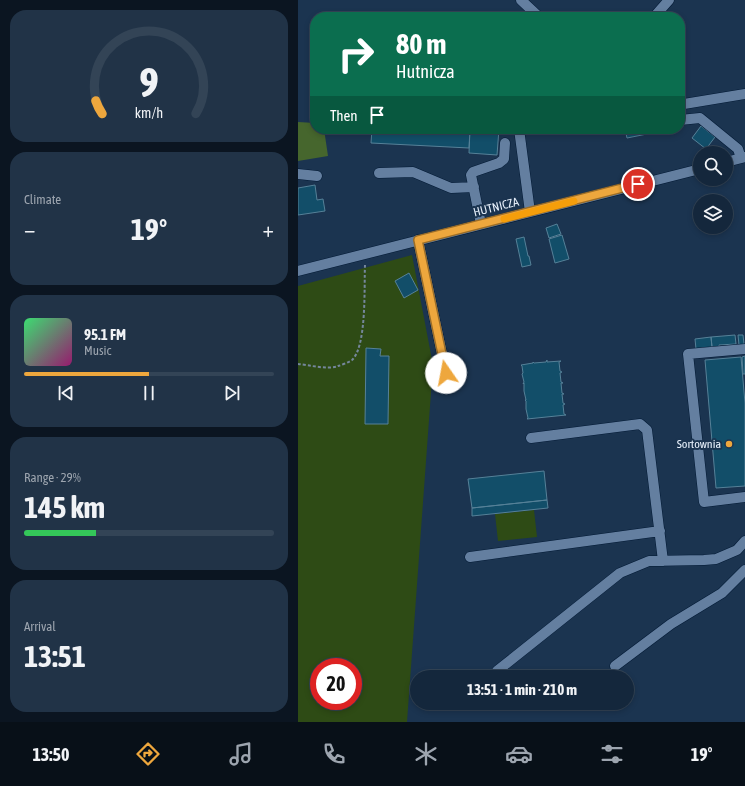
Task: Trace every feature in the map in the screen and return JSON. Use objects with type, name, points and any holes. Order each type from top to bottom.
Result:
[{"type":"street","points":[[521,0],[534,12]]},
{"type":"street","points":[[658,12],[669,0]]},
{"type":"street","points":[[685,104],[745,94]]},
{"type":"street","points":[[685,120],[700,118],[738,149],[743,158],[733,160]]},
{"type":"street","points":[[520,134],[530,212]]},
{"type":"street","points":[[481,224],[471,175],[473,172],[499,163],[504,159],[505,143]]},
{"type":"street","name":"HUTNICZA","points":[[298,270],[693,171]]},
{"type":"street","points":[[379,173],[413,172],[451,188],[474,187]]},
{"type":"street","points":[[298,174],[317,176]]},
{"type":"street","points":[[418,240],[446,373]]},
{"type":"street","points":[[745,349],[688,354],[704,502],[745,497]]},
{"type":"street","points":[[531,438],[640,424],[647,430],[663,561]]},
{"type":"street","points":[[470,556],[660,531]]},
{"type":"street","points":[[498,670],[620,573],[650,561],[716,559],[736,550],[745,541]]},
{"type":"street","points":[[615,666],[671,624],[722,593],[745,570]]},
{"type":"path","points":[[298,364],[319,367],[337,367],[352,360],[359,348],[362,336],[365,253]]},
{"type":"green space","points":[[298,122],[310,123],[310,134],[325,134],[328,156],[298,161]]},
{"type":"green space","points":[[412,255],[433,365],[407,722],[298,722],[298,286]]},
{"type":"green space","points":[[534,510],[537,537],[498,541],[495,514]]},
{"type":"building","points":[[701,126],[715,137],[708,146],[702,146],[692,138]]},
{"type":"building","points":[[372,134],[470,134],[469,148],[371,143]]},
{"type":"building","points":[[470,134],[499,134],[497,155],[469,153]]},
{"type":"building","points":[[626,134],[647,134],[627,138]]},
{"type":"building","points":[[315,185],[317,200],[323,199],[325,211],[298,215],[298,188]]},
{"type":"building","points":[[557,224],[561,234],[549,238],[546,228]]},
{"type":"building","points":[[562,235],[569,259],[555,263],[549,239]]},
{"type":"building","points":[[524,237],[531,265],[522,267],[516,239]]},
{"type":"building","points":[[409,273],[418,290],[404,298],[395,281]]},
{"type":"building","points":[[735,335],[736,344],[712,347],[711,337]]},
{"type":"building","points":[[738,335],[743,335],[744,344],[739,345]]},
{"type":"building","points":[[711,337],[712,347],[696,349],[695,339]]},
{"type":"building","points":[[366,348],[381,349],[380,356],[389,356],[388,424],[365,424]]},
{"type":"building","points":[[745,356],[745,374],[743,374],[742,357]]},
{"type":"building","name":"Sortownia","points":[[741,357],[745,403],[745,486],[716,488],[705,360]]},
{"type":"building","points":[[547,360],[547,362],[561,361],[559,362],[560,371],[562,372],[560,373],[561,382],[563,383],[561,383],[562,393],[564,394],[562,394],[563,403],[565,404],[563,405],[564,414],[566,415],[527,419],[521,365],[533,362],[546,362]]},
{"type":"building","points":[[544,471],[547,500],[472,508],[468,479]]},
{"type":"building","points":[[547,500],[548,508],[472,516],[472,508]]},
{"type":"slow traffic","points":[[504,219],[574,201]]},
{"type":"place","name":"Sortownia","points":[[729,444]]},
{"type":"route","points":[[446,373],[418,240],[638,184]]}]
